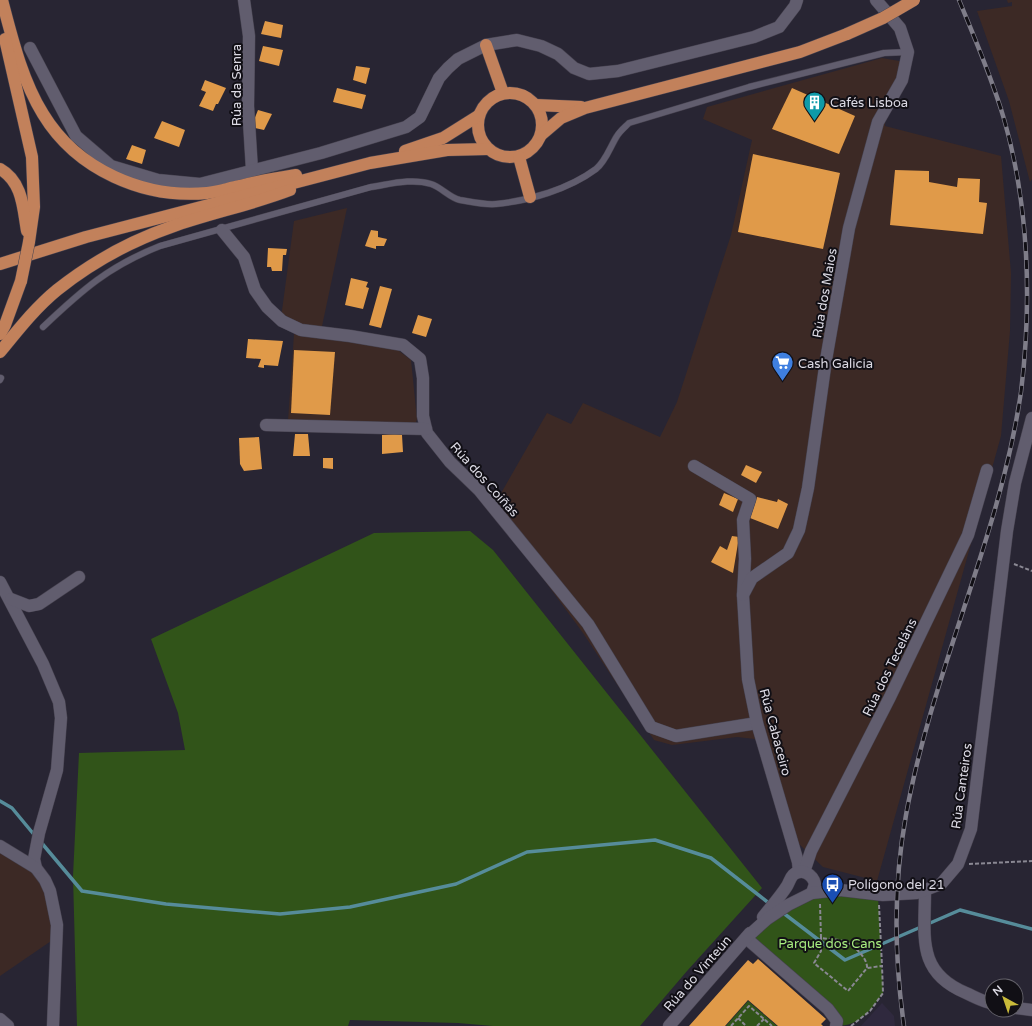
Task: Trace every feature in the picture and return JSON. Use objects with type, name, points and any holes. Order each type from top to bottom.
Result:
[{"type":"highway","points":[[2,0],[19,59],[43,114],[59,135],[78,153],[104,173],[139,187],[174,194],[208,193],[271,178],[341,170]]},
{"type":"highway","points":[[541,135],[542,118],[536,105],[521,94],[503,93],[491,98],[484,105],[478,116],[478,134],[488,149],[496,155],[505,157],[519,157],[531,150],[541,135],[561,118],[584,108],[800,52],[883,18],[914,0]]},
{"type":"highway","points":[[0,20],[21,104],[32,157],[34,207],[21,281],[5,325],[0,334]]},
{"type":"highway","points":[[486,45],[503,93]]},
{"type":"highway","points":[[536,105],[584,108]]},
{"type":"highway","points":[[370,163],[443,138],[478,116]]},
{"type":"highway","points":[[0,264],[86,237],[370,163],[447,150],[488,149]]},
{"type":"highway","points":[[519,157],[530,197]]},
{"type":"highway","points":[[0,169],[14,182],[22,196],[29,242]]},
{"type":"highway","points":[[0,352],[26,320],[56,290],[87,268],[126,246],[170,228],[275,196],[341,170]]},
{"type":"street","name":"Rúa da Senra","points":[[244,0],[249,36],[248,106],[252,170]]},
{"type":"street","points":[[30,48],[76,136],[111,166],[158,180],[200,184],[321,153],[406,127],[420,117],[439,78],[448,68],[458,59],[486,45],[517,40],[541,46],[558,54],[574,68],[589,74],[618,71],[754,36],[779,27],[795,6],[797,0]]},
{"type":"street","points":[[876,0],[900,28],[908,52]]},
{"type":"street","name":"Rúa dos Maios","points":[[743,596],[752,578],[788,553],[799,530],[808,488],[826,360],[849,228],[878,122],[902,80],[908,52]]},
{"type":"street","name":"Rúa dos Coiñás","points":[[222,230],[244,257],[255,290],[267,307],[282,321],[301,330],[403,345],[420,359],[423,378],[423,416],[427,433],[450,462],[479,490],[588,624],[651,727],[676,736],[756,723]]},
{"type":"street","name":"Rúa Canteiros","points":[[840,890],[878,895],[917,893],[941,884],[958,864],[971,829],[1003,560],[1015,483],[1032,418]]},
{"type":"street","points":[[266,425],[426,430]]},
{"type":"street","name":"Rúa Cabaceiro","points":[[694,466],[750,498],[743,520],[743,596],[748,679],[756,723],[802,872]]},
{"type":"street","name":"Rúa dos Teceláns","points":[[802,872],[811,851],[887,704],[968,535],[987,470]]},
{"type":"street","points":[[10,600],[30,606],[39,604],[79,577]]},
{"type":"street","points":[[0,582],[43,664],[59,702],[61,718],[57,770],[39,833],[34,859],[36,868]]},
{"type":"street","points":[[0,846],[36,868],[45,880],[50,891],[57,925],[53,1026]]},
{"type":"street","points":[[746,938],[788,884],[793,875],[802,872],[840,890]]},
{"type":"street","points":[[812,893],[815,884],[814,879]]},
{"type":"street","points":[[788,884],[792,894],[800,898]]},
{"type":"street","points":[[746,938],[767,919],[800,898],[804,898],[812,893],[840,890]]},
{"type":"street","points":[[925,890],[925,947],[933,970],[951,987],[984,1001]]},
{"type":"street","points":[[746,938],[828,1010],[837,1021],[836,1026]]},
{"type":"street","name":"Rúa do Vinteún","points":[[669,1026],[746,938]]},
{"type":"street","points":[[0,1019],[8,1026]]},
{"type":"lane","points":[[43,327],[76,296],[102,276],[137,256],[160,246],[222,230],[371,187],[400,182],[416,181],[431,184],[458,199],[482,204],[496,204],[530,197],[558,189],[583,178],[597,168],[606,156],[617,134],[629,123],[749,87],[884,53],[908,52]]},
{"type":"path","points":[[1003,560],[1032,571]]},
{"type":"path","points":[[958,864],[1032,861]]},
{"type":"path","points":[[852,1026],[870,1011],[883,993],[878,895]]},
{"type":"path","points":[[819,907],[821,951],[814,963],[848,991],[867,968],[882,966]]},
{"type":"path","points":[[821,938],[845,941],[865,958],[867,968]]},
{"type":"path","points":[[731,1026],[749,1006],[772,1026]]},
{"type":"path","points":[[738,1018],[746,1026]]},
{"type":"path","points":[[757,1026],[764,1019]]},
{"type":"shaded area","points":[[1007,0],[1032,0],[1032,179],[1030,182],[1009,101],[977,11],[1012,6],[1012,2],[1008,3]]},
{"type":"shaded area","points":[[882,58],[911,63],[886,114],[885,126],[1001,156],[1011,273],[1010,331],[1001,436],[877,881],[823,867],[799,844],[755,739],[737,737],[672,745],[654,740],[583,633],[492,509],[547,413],[571,424],[583,403],[660,437],[677,402],[731,235],[752,140],[703,119],[707,107]]},
{"type":"shaded area","points":[[347,208],[321,331],[281,318],[294,221]]},
{"type":"shaded area","points":[[294,334],[395,348],[411,360],[417,419],[415,425],[288,421]]},
{"type":"shaded area","points":[[0,840],[23,854],[44,887],[54,939],[0,976]]},
{"type":"shaded area","points":[[882,1003],[894,1016],[895,1026],[861,1026]]},
{"type":"green space","points":[[470,531],[493,550],[762,888],[687,971],[640,1026],[493,1026],[458,1023],[350,1020],[348,1026],[77,1026],[73,876],[79,753],[185,750],[178,713],[151,639],[374,533]]},
{"type":"green space","name":"Parque dos Cans","points":[[812,893],[878,895],[883,993],[874,1006],[864,1016],[852,1023],[836,1026],[837,1021],[746,938]]},
{"type":"green space","points":[[748,1001],[777,1026],[726,1026]]},
{"type":"building","points":[[265,21],[283,25],[281,38],[261,34]]},
{"type":"building","points":[[263,46],[283,50],[279,66],[259,61]]},
{"type":"building","points":[[356,66],[370,68],[366,84],[353,80]]},
{"type":"building","points":[[205,80],[226,88],[213,111],[199,106],[206,92],[201,90]]},
{"type":"building","points":[[337,88],[366,95],[362,109],[333,102]]},
{"type":"building","name":"Cafés Lisboa","points":[[792,88],[855,116],[839,154],[772,129]]},
{"type":"building","points":[[258,110],[272,114],[264,130],[255,128],[254,120]]},
{"type":"building","points":[[162,121],[185,130],[179,147],[154,138]]},
{"type":"building","points":[[132,145],[146,150],[142,164],[126,159]]},
{"type":"building","points":[[753,154],[840,173],[823,249],[738,232]]},
{"type":"building","points":[[895,170],[929,171],[929,182],[957,187],[958,178],[980,179],[979,202],[987,203],[983,234],[890,225]]},
{"type":"building","points":[[371,230],[378,231],[378,237],[387,239],[384,246],[376,246],[376,249],[365,246]]},
{"type":"building","points":[[268,248],[287,249],[286,255],[283,255],[282,271],[272,271],[271,267],[267,267]]},
{"type":"building","points":[[351,278],[368,282],[366,287],[369,288],[363,309],[345,305]]},
{"type":"building","points":[[380,286],[392,289],[381,328],[369,325]]},
{"type":"building","points":[[418,315],[432,319],[426,337],[412,333]]},
{"type":"building","points":[[248,339],[283,341],[278,366],[264,365],[264,368],[258,367],[261,359],[246,358]]},
{"type":"building","points":[[294,350],[335,352],[330,415],[291,413]]},
{"type":"building","points":[[408,433],[407,435],[402,435],[403,452],[382,454],[382,435]]},
{"type":"building","points":[[295,434],[308,434],[310,456],[293,456]]},
{"type":"building","points":[[259,437],[262,469],[244,471],[240,464],[239,438]]},
{"type":"building","points":[[323,458],[333,458],[333,469],[323,468]]},
{"type":"building","points":[[746,465],[762,472],[756,483],[741,475]]},
{"type":"building","points":[[724,493],[738,499],[733,512],[719,505]]},
{"type":"building","points":[[757,497],[777,502],[778,499],[788,504],[778,529],[750,518]]},
{"type":"building","points":[[732,536],[739,537],[733,573],[711,562],[720,546],[727,550]]},
{"type":"building","points":[[758,959],[826,1019],[821,1024],[823,1026],[778,1026],[748,1000],[725,1026],[689,1026],[748,960],[753,964]]},
{"type":"waterway","points":[[0,801],[12,808],[36,837]]},
{"type":"waterway","points":[[40,841],[82,891],[166,904],[280,914],[350,907],[456,884],[527,852],[655,840],[711,858],[770,904]]},
{"type":"waterway","points":[[782,912],[845,960],[960,910],[1032,929]]},
{"type":"railway","points":[[904,1026],[898,973],[896,920],[899,868],[906,815],[918,761],[932,709],[998,499],[1011,446],[1021,392],[1026,324],[1026,254],[1019,186],[1012,152],[1004,119],[994,89],[959,0]]},
{"type":"place","name":"Cafés Lisboa","points":[[814,122]]},
{"type":"place","name":"Cash Galicia","points":[[782,382]]},
{"type":"place","name":"Polígono del 21","points":[[833,904]]}]
